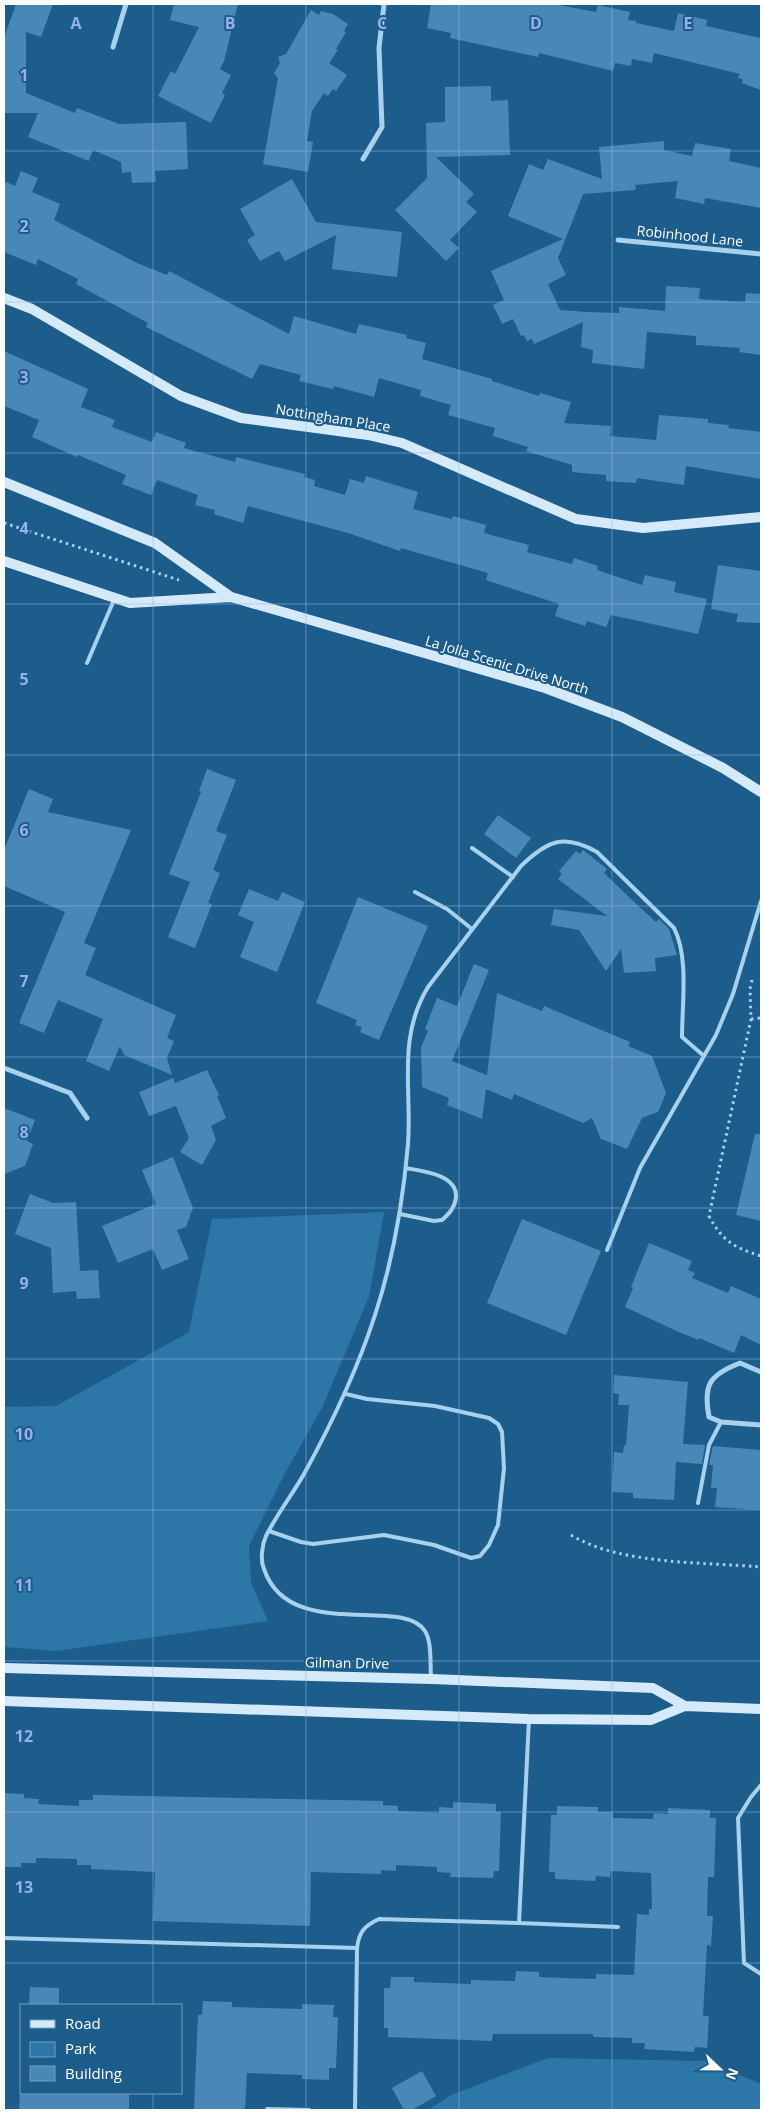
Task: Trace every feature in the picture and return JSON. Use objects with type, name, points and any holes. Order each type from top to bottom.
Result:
[{"type":"main road","name":"Nottingham Place","points":[[4,298],[32,309],[181,396],[241,418],[368,435],[402,443],[576,519],[642,528],[761,517]]},
{"type":"main road","name":"La Jolla Scenic Drive North","points":[[4,482],[155,543],[231,597],[553,692],[622,717],[723,768],[761,792]]},
{"type":"main road","name":"La Jolla Scenic Drive North","points":[[4,561],[130,603],[231,597]]},
{"type":"main road","name":"Gilman Drive","points":[[4,1668],[432,1679],[652,1688],[685,1706]]},
{"type":"main road","name":"Gilman Drive","points":[[4,1701],[529,1720],[651,1720],[685,1706],[761,1709]]},
{"type":"street","points":[[113,47],[126,4]]},
{"type":"street","points":[[363,159],[382,127],[379,48],[384,4]]},
{"type":"street","name":"Robinhood Lane","points":[[618,240],[761,254]]},
{"type":"street","points":[[4,1068],[70,1093],[87,1118]]},
{"type":"street","points":[[761,1372],[740,1363],[721,1370],[710,1383],[705,1396],[708,1417],[721,1422],[761,1425]]},
{"type":"lane","points":[[87,664],[115,598]]},
{"type":"lane","points":[[432,1679],[426,1631],[419,1625],[402,1618],[325,1613],[293,1604],[282,1595],[264,1569],[262,1555],[270,1530],[303,1475],[346,1394],[375,1315],[400,1214],[406,1168],[410,1025],[416,1006],[472,929],[537,850],[552,843],[567,841],[582,844],[597,852],[674,928],[680,940],[682,957],[682,1037],[704,1056]]},
{"type":"lane","points":[[472,848],[513,877]]},
{"type":"lane","points":[[415,892],[447,909],[472,929]]},
{"type":"lane","points":[[607,1250],[640,1168],[716,1035],[733,994],[761,901]]},
{"type":"lane","points":[[400,1214],[434,1221],[442,1220],[454,1206],[456,1194],[453,1186],[444,1178],[406,1168]]},
{"type":"lane","points":[[270,1530],[301,1542],[314,1544],[384,1535],[434,1545],[471,1558],[480,1556],[489,1545],[498,1525],[504,1477],[502,1432],[498,1424],[489,1418],[442,1407],[367,1399],[346,1394]]},
{"type":"lane","points":[[698,1503],[708,1446],[721,1422]]},
{"type":"lane","points":[[519,1923],[529,1720]]},
{"type":"lane","points":[[761,1785],[750,1797],[738,1818],[744,1963],[761,1974]]},
{"type":"lane","points":[[355,2110],[357,1948],[359,1935],[366,1926],[379,1919],[618,1927]]},
{"type":"lane","points":[[4,1938],[357,1948]]},
{"type":"lane","points":[[267,2109],[309,2110]]},
{"type":"path","points":[[4,523],[183,582]]},
{"type":"path","points":[[754,971],[750,989],[751,1019],[709,1216],[717,1231],[738,1248],[761,1256]]},
{"type":"path","points":[[751,1019],[761,1018]]},
{"type":"path","points":[[571,1535],[582,1542],[642,1558],[761,1567]]},
{"type":"green space","points":[[384,1212],[369,1297],[322,1408],[284,1475],[249,1546],[251,1582],[268,1621],[56,1651],[4,1647],[4,1407],[56,1406],[189,1332],[212,1219]]},
{"type":"green space","points":[[548,2058],[708,2061],[761,2084],[761,2110],[428,2110],[451,2095]]},
{"type":"building","points":[[16,4],[53,4],[41,37],[26,32],[26,93],[75,113],[77,108],[119,124],[186,122],[188,169],[155,171],[156,182],[132,183],[131,172],[122,173],[121,162],[93,150],[89,161],[28,137],[38,113],[4,113],[4,38]]},
{"type":"building","points":[[174,4],[238,4],[224,61],[220,69],[231,75],[222,93],[225,95],[211,123],[158,96],[171,71],[175,74],[199,27],[170,20]]},
{"type":"building","points":[[431,4],[553,4],[596,12],[598,5],[630,12],[628,20],[636,21],[636,23],[674,31],[678,13],[707,20],[706,26],[761,37],[761,90],[742,83],[743,79],[738,78],[740,74],[654,53],[652,63],[632,59],[631,66],[615,63],[613,71],[539,53],[538,57],[450,38],[451,33],[427,28]]},
{"type":"building","points":[[311,10],[319,15],[321,11],[333,14],[348,24],[344,31],[346,32],[336,49],[338,50],[329,63],[347,75],[336,91],[333,89],[328,96],[324,93],[312,111],[307,141],[313,142],[308,172],[263,164],[278,78],[274,73],[280,63],[278,57],[286,54]]},
{"type":"building","points":[[491,86],[491,101],[508,100],[510,155],[436,157],[474,194],[466,202],[477,212],[450,240],[459,248],[446,261],[395,210],[427,178],[426,123],[445,122],[445,87]]},
{"type":"building","points":[[664,141],[664,150],[692,156],[695,143],[731,149],[729,161],[761,168],[761,208],[705,198],[704,204],[675,198],[678,181],[635,185],[636,190],[583,194],[558,258],[566,275],[548,284],[560,310],[587,312],[619,313],[619,307],[665,311],[666,286],[700,288],[699,299],[745,302],[746,293],[761,294],[761,355],[739,352],[740,348],[696,345],[696,336],[647,332],[644,369],[592,363],[593,350],[581,347],[583,322],[534,344],[532,339],[527,341],[524,335],[521,336],[513,319],[502,324],[493,305],[504,300],[491,271],[563,239],[508,216],[529,164],[543,170],[548,159],[602,179],[599,147]]},
{"type":"building","points":[[21,171],[38,178],[32,192],[60,204],[54,220],[137,263],[167,275],[169,271],[289,334],[294,316],[356,334],[359,324],[407,335],[406,338],[426,343],[422,359],[492,379],[492,381],[539,396],[540,393],[571,402],[564,423],[611,426],[610,436],[656,440],[659,415],[708,419],[708,423],[729,425],[728,428],[761,432],[761,479],[686,466],[684,485],[637,478],[636,483],[606,481],[606,475],[572,472],[572,465],[526,451],[528,447],[493,436],[495,428],[448,415],[451,405],[420,396],[421,390],[379,378],[374,397],[334,386],[333,389],[299,381],[301,375],[260,364],[252,379],[146,327],[148,323],[76,284],[78,279],[38,259],[36,265],[4,252],[4,181],[15,186]]},
{"type":"building","points":[[292,179],[316,222],[402,232],[397,277],[332,269],[336,235],[285,261],[279,251],[260,261],[247,240],[255,235],[240,209]]},
{"type":"building","points":[[4,351],[88,389],[81,407],[115,420],[112,427],[152,442],[156,432],[186,443],[184,448],[235,462],[236,457],[305,474],[304,477],[315,480],[314,486],[345,495],[350,479],[364,483],[366,476],[418,492],[413,509],[452,519],[453,516],[486,525],[484,533],[529,545],[527,552],[572,564],[574,558],[598,566],[597,570],[642,585],[645,575],[676,582],[674,592],[707,599],[698,634],[611,615],[606,627],[587,621],[585,626],[555,616],[559,604],[486,580],[488,573],[401,548],[400,551],[348,533],[248,506],[243,523],[214,514],[215,510],[195,505],[198,495],[157,480],[151,495],[122,484],[126,475],[78,455],[77,457],[32,437],[39,420],[4,406]]},
{"type":"building","points":[[718,565],[761,571],[761,623],[736,622],[738,614],[711,609]]},
{"type":"building","points":[[207,769],[236,780],[216,831],[227,835],[213,870],[220,873],[208,903],[212,904],[195,948],[168,937],[190,882],[169,874],[201,792],[199,791]]},
{"type":"building","points":[[29,789],[53,799],[48,812],[131,830],[84,943],[96,948],[85,975],[176,1015],[167,1038],[174,1041],[167,1058],[172,1075],[124,1055],[120,1046],[109,1071],[86,1061],[103,1019],[58,1000],[44,1033],[19,1023],[65,912],[4,886],[4,850]]},
{"type":"building","points":[[498,815],[531,838],[516,858],[484,834]]},
{"type":"building","points":[[583,850],[607,869],[604,873],[632,900],[656,922],[659,919],[669,929],[677,955],[655,958],[656,971],[624,973],[621,949],[606,971],[579,930],[551,925],[554,909],[607,916],[558,879],[562,874],[559,871],[576,851],[580,854]]},
{"type":"building","points":[[249,889],[278,901],[282,892],[305,902],[277,972],[240,957],[254,922],[238,915]]},
{"type":"building","points":[[358,897],[428,926],[379,1040],[360,1032],[362,1027],[355,1025],[357,1020],[316,1003]]},
{"type":"building","points":[[474,964],[489,970],[452,1061],[487,1075],[497,993],[542,1011],[544,1006],[630,1042],[628,1046],[652,1056],[666,1093],[658,1112],[642,1118],[627,1149],[601,1139],[592,1118],[583,1123],[514,1094],[512,1100],[486,1089],[482,1119],[447,1105],[449,1098],[422,1087],[421,1047],[428,1031],[425,1029],[437,998],[457,1006]]},
{"type":"building","points":[[207,1070],[219,1095],[217,1096],[226,1118],[211,1126],[216,1140],[202,1165],[180,1152],[189,1138],[176,1106],[149,1116],[139,1092],[173,1078],[175,1083]]},
{"type":"building","points":[[4,1108],[35,1120],[27,1141],[33,1144],[25,1166],[4,1174]]},
{"type":"building","points":[[755,1134],[761,1134],[761,1221],[736,1215]]},
{"type":"building","points":[[173,1157],[193,1208],[186,1227],[177,1230],[189,1259],[162,1270],[153,1249],[118,1263],[102,1226],[156,1204],[142,1170]]},
{"type":"building","points":[[30,1194],[53,1203],[76,1202],[80,1271],[98,1270],[100,1298],[77,1299],[76,1291],[53,1293],[51,1248],[15,1234]]},
{"type":"building","points":[[522,1219],[601,1251],[566,1335],[487,1303]]},
{"type":"building","points":[[649,1243],[692,1261],[688,1270],[695,1273],[692,1278],[728,1293],[731,1286],[761,1299],[761,1345],[741,1335],[734,1353],[699,1338],[699,1340],[681,1333],[625,1307]]},
{"type":"building","points":[[614,1375],[688,1382],[683,1444],[705,1445],[702,1464],[676,1462],[674,1500],[633,1498],[633,1493],[612,1492],[614,1452],[623,1453],[624,1445],[626,1445],[629,1405],[618,1405],[619,1394],[613,1393]]},
{"type":"building","points":[[713,1446],[761,1450],[761,1510],[715,1507],[717,1488],[711,1488],[713,1465],[709,1465]]},
{"type":"building","points":[[4,1793],[24,1794],[24,1798],[39,1799],[38,1804],[79,1806],[79,1800],[93,1800],[93,1795],[383,1801],[383,1805],[398,1806],[398,1811],[439,1813],[439,1807],[453,1808],[453,1802],[496,1804],[496,1812],[501,1812],[499,1871],[494,1871],[493,1878],[450,1877],[451,1873],[437,1872],[437,1867],[396,1865],[396,1871],[381,1870],[381,1874],[311,1872],[310,1926],[153,1921],[155,1872],[91,1869],[91,1865],[77,1865],[77,1859],[36,1858],[36,1863],[21,1863],[21,1867],[4,1867]]},
{"type":"building","points":[[557,1806],[598,1807],[598,1812],[613,1812],[613,1818],[653,1819],[654,1813],[668,1814],[668,1808],[710,1810],[710,1818],[716,1818],[714,1877],[708,1877],[707,1916],[713,1916],[711,1946],[707,1945],[703,2016],[709,2016],[707,2048],[695,2047],[694,2052],[644,2049],[645,2043],[632,2043],[632,2038],[593,2037],[593,2034],[493,2034],[492,2041],[388,2037],[388,2028],[384,2028],[384,1988],[390,1988],[391,1977],[414,1977],[414,1982],[471,1984],[471,1980],[515,1981],[516,1971],[539,1972],[539,1977],[563,1978],[596,1979],[596,1974],[634,1975],[637,1914],[649,1915],[649,1909],[652,1909],[651,1873],[611,1871],[610,1877],[596,1876],[595,1881],[555,1879],[555,1872],[549,1872],[551,1815],[557,1815]]},
{"type":"building","points":[[30,1987],[59,1988],[59,2004],[29,2004]]},
{"type":"building","points":[[203,2001],[232,2002],[232,2007],[302,2009],[302,2004],[334,2005],[333,2017],[338,2017],[336,2068],[329,2068],[329,2080],[302,2079],[302,2075],[247,2073],[245,2110],[194,2110],[198,2015],[202,2015]]},
{"type":"building","points":[[422,2071],[436,2096],[412,2110],[404,2110],[392,2088]]},
{"type":"building","points":[[20,2093],[129,2094],[129,2110],[19,2110]]}]
